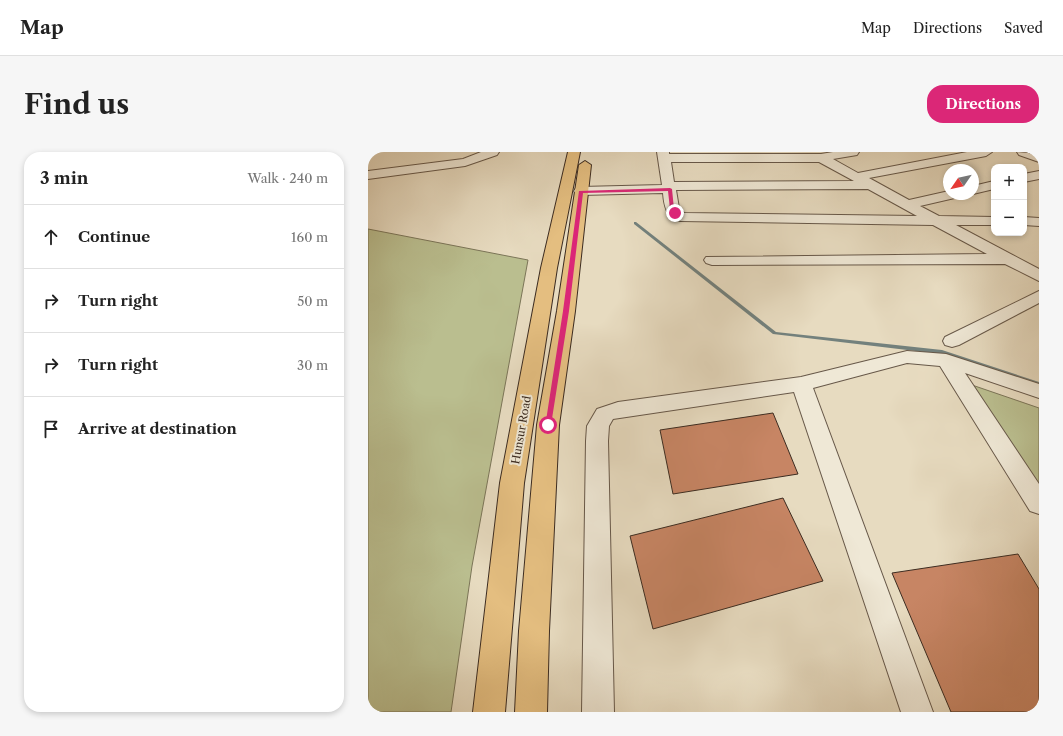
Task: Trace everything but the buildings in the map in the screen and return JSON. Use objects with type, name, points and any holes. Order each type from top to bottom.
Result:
[{"type":"main road","name":"Hunsur Road","points":[[489,712],[512,483],[549,268],[574,152]]},
{"type":"main road","points":[[531,712],[534,631],[548,425],[566,311],[586,152]]},
{"type":"street","points":[[368,175],[458,163],[493,152]]},
{"type":"street","points":[[853,152],[810,156],[664,155],[672,209],[680,217],[690,218],[933,218],[991,220]]},
{"type":"street","points":[[856,177],[986,152]]},
{"type":"street","points":[[1023,152],[1039,158]]},
{"type":"street","points":[[810,156],[870,184],[1039,276]]},
{"type":"street","points":[[1027,177],[1039,175]]},
{"type":"street","points":[[581,191],[870,184]]},
{"type":"street","points":[[979,189],[991,186]]},
{"type":"street","points":[[907,205],[943,197]]},
{"type":"street","points":[[712,260],[1009,260]]},
{"type":"street","points":[[598,712],[597,441],[598,426],[605,414],[618,410],[801,384],[907,357],[949,350],[1039,296]]},
{"type":"street","points":[[949,350],[1039,391]]},
{"type":"street","points":[[949,350],[1039,504]]},
{"type":"street","points":[[801,384],[918,712]]},
{"type":"green space","points":[[368,229],[528,260],[472,566],[451,712],[368,712]]},
{"type":"green space","points":[[969,384],[1039,408],[1039,489]]},
{"type":"waterway","points":[[635,223],[775,333],[942,352],[1039,384]]},
{"type":"route","points":[[548,425],[566,311],[581,191],[670,189],[672,209],[675,213]]}]
